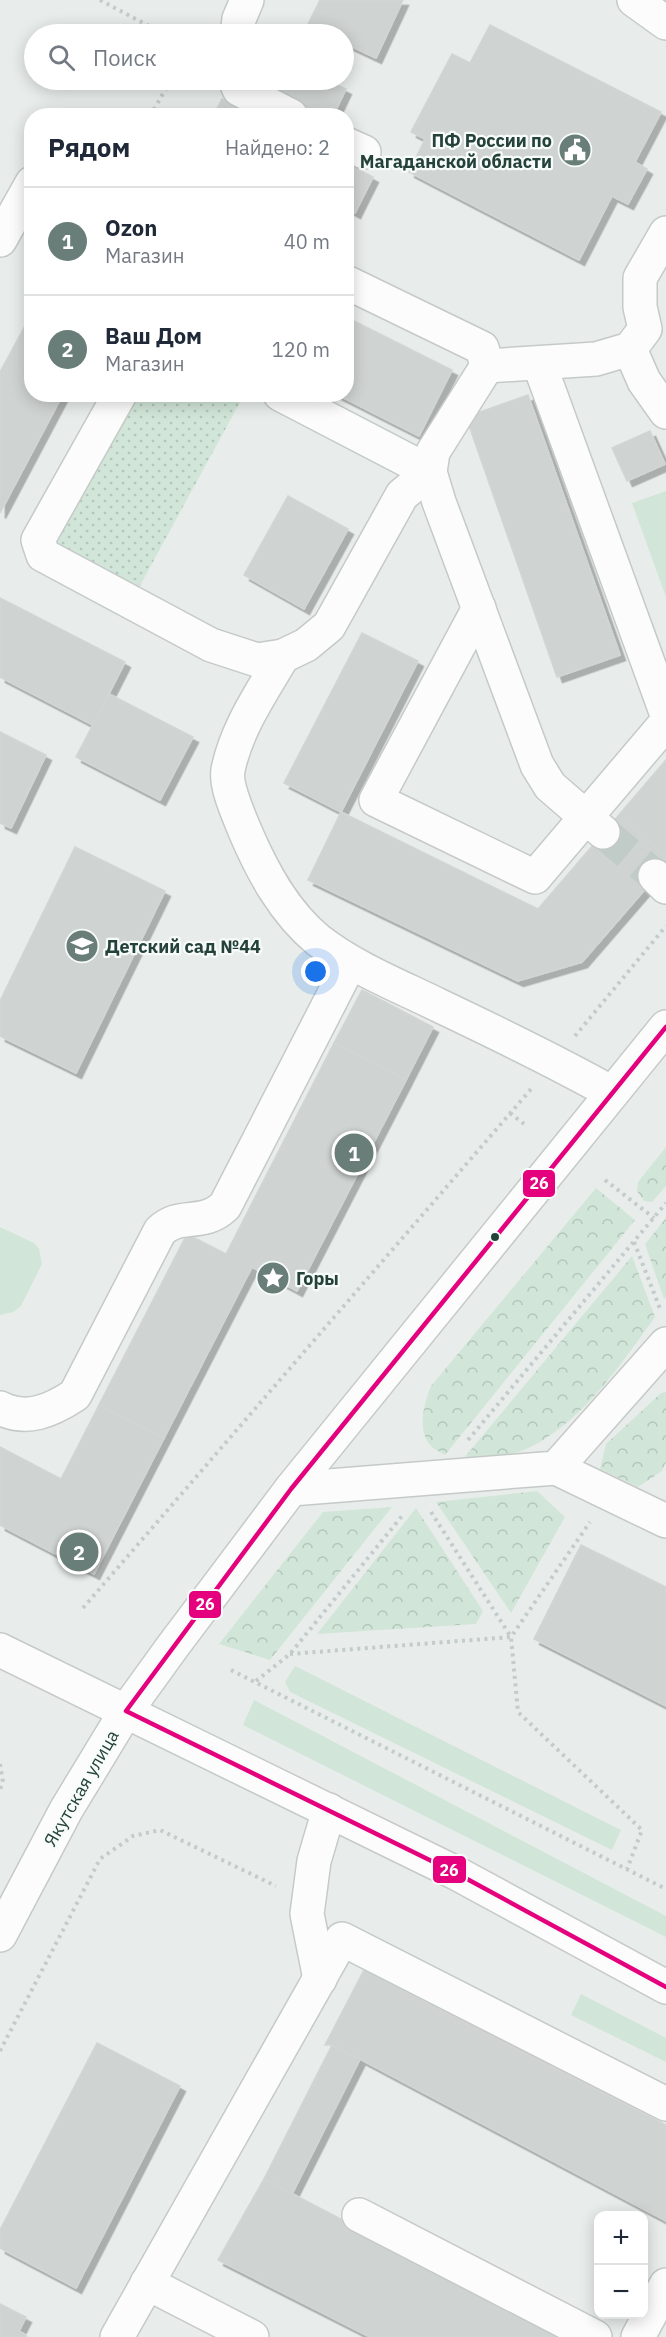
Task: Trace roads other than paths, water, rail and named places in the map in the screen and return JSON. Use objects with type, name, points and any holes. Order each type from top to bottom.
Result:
[{"type":"street","points":[[238,24],[247,0]]},
{"type":"street","points":[[634,0],[666,23]]},
{"type":"street","points":[[240,90],[275,108]]},
{"type":"street","points":[[0,240],[24,197]]},
{"type":"street","points":[[487,366],[596,359],[630,350],[645,329],[640,306],[640,278],[666,233]]},
{"type":"street","points":[[354,286],[482,348],[487,366],[433,452],[430,472],[439,502],[537,765],[550,786],[594,824]]},
{"type":"street","points":[[630,350],[644,381],[666,412]]},
{"type":"street","points":[[539,363],[666,712]]},
{"type":"street","points":[[116,402],[38,540],[43,555],[211,645],[257,660],[283,656],[306,645],[329,626],[402,495],[430,472]]},
{"type":"street","points":[[295,402],[430,472]]},
{"type":"street","points":[[479,608],[376,801],[535,877],[594,824],[666,723]]},
{"type":"street","points":[[283,656],[238,738],[227,773],[235,806],[257,860],[294,915],[317,939],[350,963],[554,1061],[612,1093]]},
{"type":"street","points":[[0,1408],[11,1413],[45,1412],[75,1395],[160,1231],[174,1221],[207,1218],[217,1214],[225,1206],[350,963]]},
{"type":"street","name":"Якутская улица","points":[[0,1935],[66,1810],[126,1711],[291,1489],[666,1027]]},
{"type":"street","points":[[556,1468],[664,1328]]},
{"type":"street","points":[[291,1489],[556,1468],[666,1521]]},
{"type":"street","points":[[0,1650],[456,1873],[666,1988]]},
{"type":"street","points":[[320,1979],[307,1914],[314,1861],[329,1810]]},
{"type":"street","points":[[117,2337],[342,1939],[666,2104]]},
{"type":"street","points":[[359,2215],[595,2337]]},
{"type":"street","points":[[147,2283],[252,2337]]},
{"type":"street","points":[[638,2337],[666,2285]]},
{"type":"tunnel","points":[[603,832],[655,876]]},
{"type":"place","name":"ПФ России по Магаданской области","points":[[575,150]]},
{"type":"place","name":"Детский сад №44","points":[[82,946]]},
{"type":"place","name":"Ozon","points":[[354,1153]]},
{"type":"place","name":"Горы","points":[[273,1278]]},
{"type":"place","name":"Ваш Дом","points":[[79,1552]]}]
